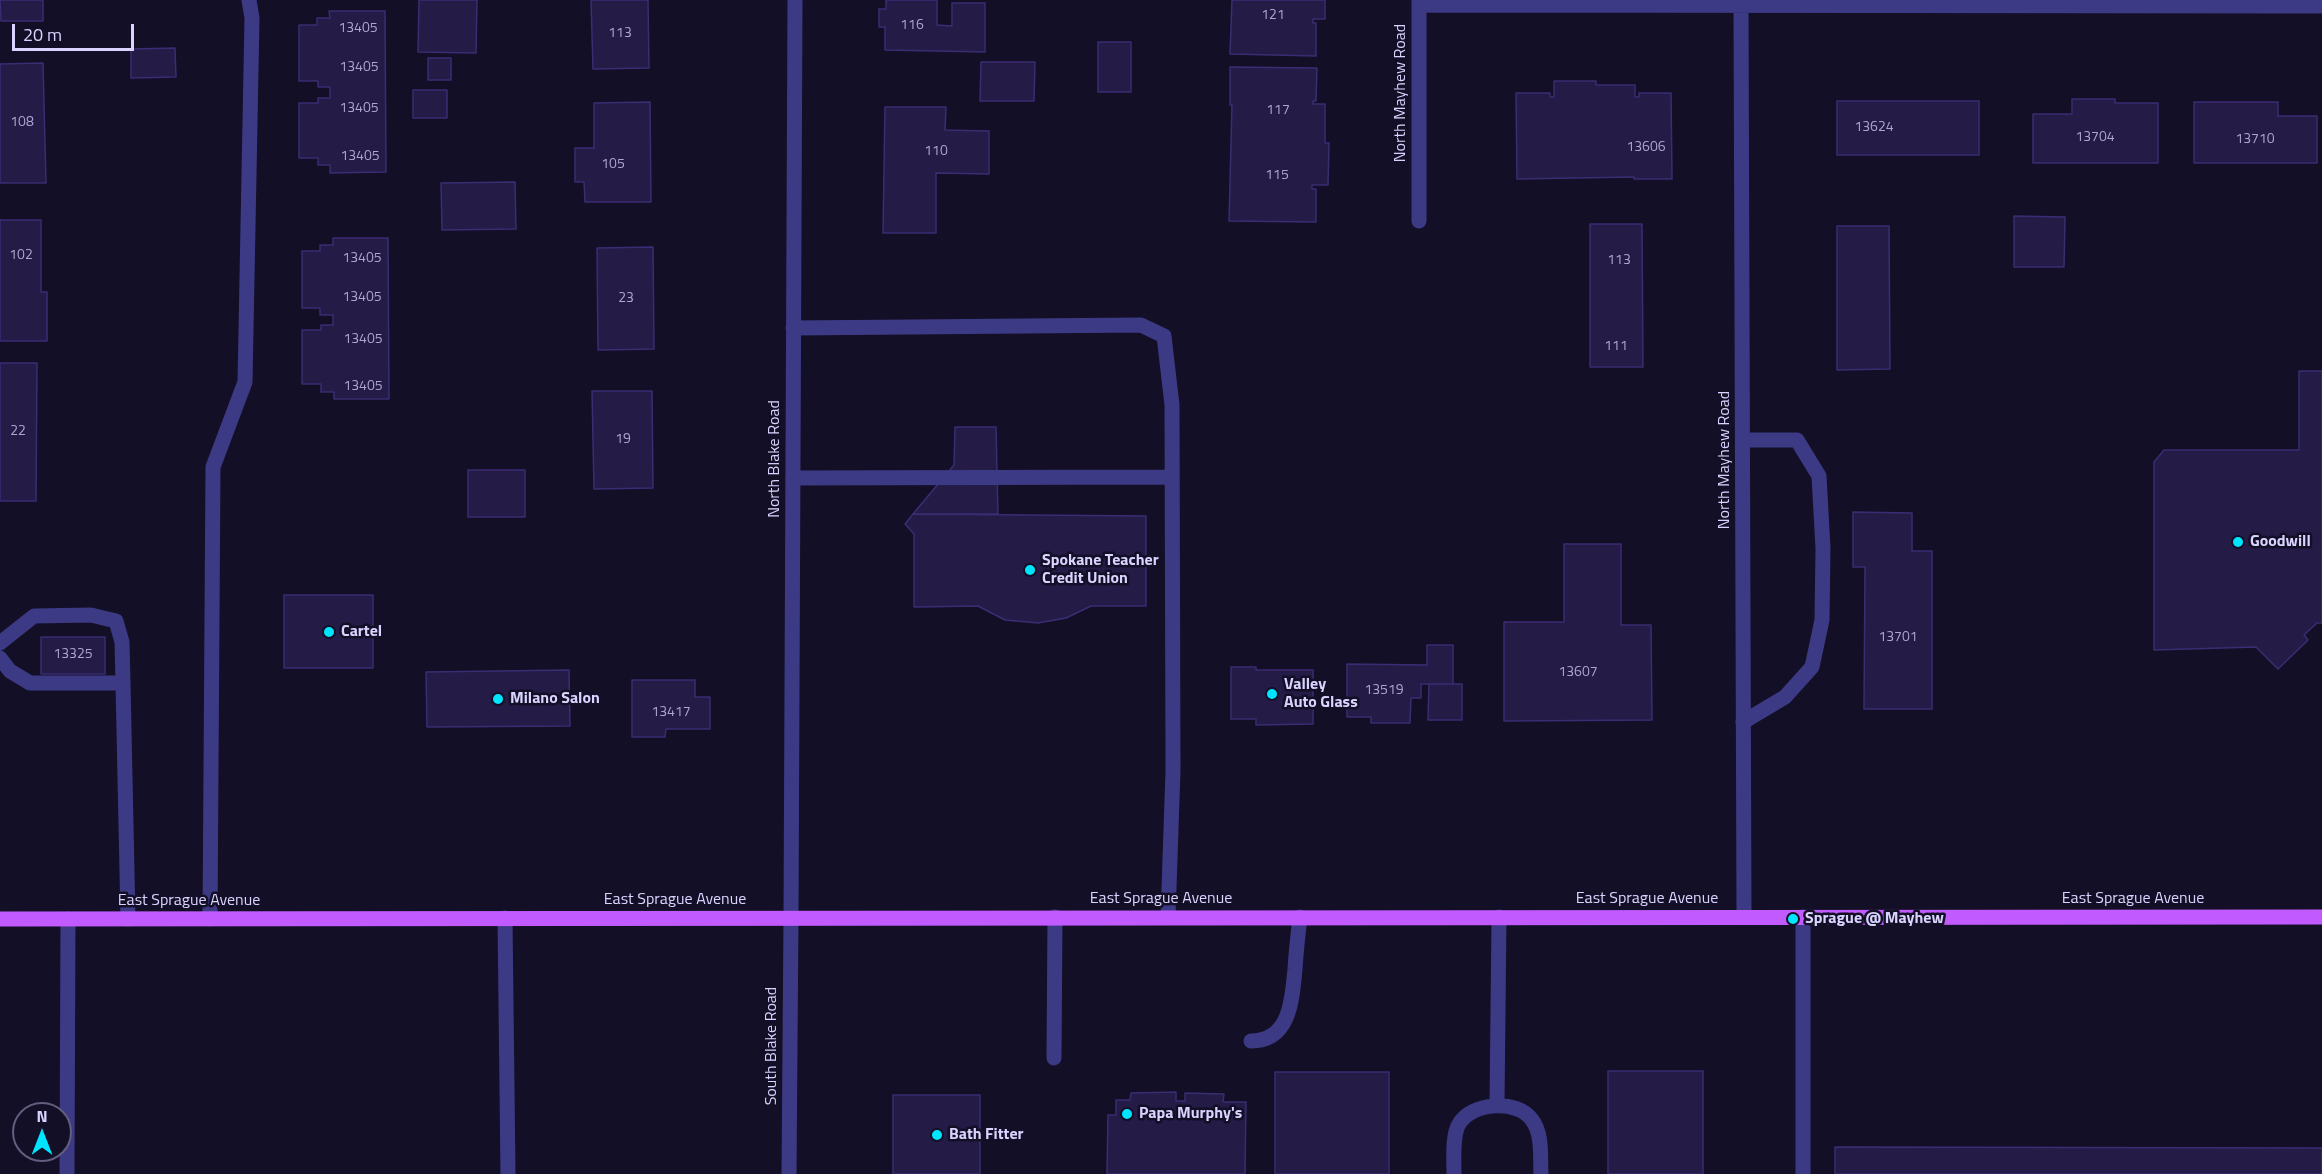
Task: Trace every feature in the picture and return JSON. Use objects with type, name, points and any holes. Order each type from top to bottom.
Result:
[{"type":"main road","name":"East Sprague Avenue","points":[[0,919],[2322,917]]},
{"type":"street","points":[[210,919],[213,467],[244,382],[252,18],[249,0]]},
{"type":"street","name":"North Blake Road","points":[[791,918],[795,0]]},
{"type":"street","points":[[1419,2],[2322,6]]},
{"type":"street","name":"North Mayhew Road","points":[[1419,2],[1419,221]]},
{"type":"street","name":"North Mayhew Road","points":[[1741,5],[1744,916]]},
{"type":"street","points":[[793,328],[1141,325],[1164,336],[1172,405],[1173,477],[1173,771],[1168,917]]},
{"type":"street","points":[[1743,440],[1797,440],[1819,476],[1823,548],[1822,620],[1812,668],[1785,697],[1743,722]]},
{"type":"street","points":[[793,478],[1173,477]]},
{"type":"street","points":[[0,643],[34,616],[92,615],[116,621],[122,642],[128,919]]},
{"type":"street","points":[[0,658],[10,671],[30,683],[123,683]]},
{"type":"street","points":[[1054,1058],[1055,917]]},
{"type":"street","points":[[1251,1041],[1268,1037],[1279,1030],[1291,1007],[1300,917]]},
{"type":"street","points":[[1497,1104],[1499,917]]},
{"type":"street","points":[[1803,917],[1803,1174]]},
{"type":"street","points":[[505,918],[508,1174]]},
{"type":"street","name":"South Blake Road","points":[[789,1174],[791,918]]},
{"type":"street","points":[[67,1174],[68,919]]},
{"type":"street","points":[[1454,1174],[1454,1149],[1459,1123],[1474,1110],[1497,1104],[1517,1108],[1532,1119],[1539,1139],[1540,1174]]},
{"type":"building","points":[[0,0],[43,0],[43,21],[1,21]]},
{"type":"building","points":[[419,0],[477,0],[476,53],[418,52]]},
{"type":"building","points":[[591,0],[648,0],[649,68],[593,69]]},
{"type":"building","points":[[886,0],[937,0],[937,25],[952,26],[952,3],[985,3],[985,52],[885,50],[885,27],[879,27],[879,9],[886,9]]},
{"type":"building","points":[[1232,0],[1325,0],[1325,19],[1313,19],[1313,23],[1316,23],[1316,56],[1230,54]]},
{"type":"building","points":[[329,11],[385,11],[386,172],[330,173],[330,165],[318,165],[318,158],[299,158],[299,103],[318,103],[318,98],[330,98],[330,87],[318,87],[318,81],[299,81],[299,25],[317,25],[317,18],[330,18]]},
{"type":"building","points":[[1098,42],[1131,42],[1131,92],[1098,92]]},
{"type":"building","points":[[175,48],[176,77],[131,78],[131,49]]},
{"type":"building","points":[[428,58],[451,58],[451,80],[428,80]]},
{"type":"building","points":[[981,62],[1035,62],[1034,101],[980,101]]},
{"type":"building","points":[[43,63],[46,183],[0,183],[0,64]]},
{"type":"building","points":[[1230,67],[1317,68],[1316,101],[1313,101],[1313,104],[1325,104],[1325,143],[1329,143],[1328,185],[1312,185],[1312,189],[1316,189],[1316,222],[1229,221],[1232,105],[1230,105]]},
{"type":"building","points":[[1554,81],[1596,81],[1596,85],[1635,85],[1635,97],[1639,97],[1639,93],[1671,93],[1672,179],[1634,179],[1634,177],[1517,179],[1516,93],[1550,93],[1550,97],[1554,97]]},
{"type":"building","points":[[413,90],[447,90],[447,118],[413,118]]},
{"type":"building","points":[[2072,99],[2115,99],[2115,103],[2158,103],[2158,163],[2033,163],[2033,114],[2072,114]]},
{"type":"building","points":[[1837,101],[1979,101],[1979,155],[1837,155]]},
{"type":"building","points":[[650,102],[651,202],[585,202],[584,182],[575,182],[575,148],[594,148],[594,103]]},
{"type":"building","points":[[2194,102],[2278,102],[2278,116],[2317,116],[2317,163],[2194,163]]},
{"type":"building","points":[[885,107],[946,107],[945,130],[989,131],[989,174],[936,173],[936,233],[883,233]]},
{"type":"building","points":[[515,182],[516,229],[442,230],[441,183]]},
{"type":"building","points":[[2014,216],[2065,217],[2064,267],[2014,267]]},
{"type":"building","points":[[0,220],[41,220],[41,292],[47,292],[47,341],[0,341]]},
{"type":"building","points":[[1590,224],[1642,224],[1643,367],[1590,367]]},
{"type":"building","points":[[1837,226],[1889,226],[1890,369],[1837,370]]},
{"type":"building","points":[[333,238],[388,238],[389,399],[334,399],[334,392],[321,392],[321,384],[302,384],[302,330],[321,330],[321,325],[333,325],[333,315],[320,315],[320,308],[302,308],[302,251],[320,251],[320,245],[333,245]]},
{"type":"building","points":[[653,247],[654,349],[598,350],[597,248]]},
{"type":"building","points":[[0,363],[37,363],[36,501],[0,501]]},
{"type":"building","name":"Goodwill","points":[[2299,371],[2322,371],[2322,623],[2317,623],[2304,635],[2308,640],[2278,669],[2256,647],[2154,650],[2154,462],[2164,450],[2299,450]]},
{"type":"building","points":[[592,391],[652,391],[653,488],[594,489]]},
{"type":"building","points":[[955,427],[996,427],[998,514],[913,514],[954,465]]},
{"type":"building","points":[[468,470],[525,470],[525,517],[468,517]]},
{"type":"building","points":[[1853,512],[1912,513],[1912,551],[1932,551],[1932,709],[1864,709],[1865,567],[1853,567]]},
{"type":"building","name":"Spokane Teacher Credit Union","points":[[913,514],[1146,516],[1146,606],[1091,606],[1066,618],[1038,623],[1005,620],[978,606],[914,607],[914,534],[905,524]]},
{"type":"building","points":[[1564,544],[1621,544],[1621,625],[1651,625],[1652,720],[1504,721],[1504,622],[1564,622]]},
{"type":"building","name":"Cartel","points":[[284,595],[373,595],[373,668],[284,668]]},
{"type":"building","points":[[41,637],[105,637],[105,674],[41,674]]},
{"type":"building","points":[[1427,645],[1453,645],[1453,684],[1421,684],[1421,698],[1411,698],[1410,723],[1371,723],[1371,717],[1347,717],[1347,664],[1427,665]]},
{"type":"building","name":"Valley Auto Glass","points":[[1231,667],[1256,667],[1256,670],[1313,670],[1313,724],[1256,725],[1256,719],[1231,719]]},
{"type":"building","name":"Milano Salon","points":[[569,670],[570,726],[427,727],[426,672]]},
{"type":"building","points":[[632,680],[695,680],[695,697],[710,697],[710,729],[666,729],[665,737],[632,737]]},
{"type":"building","points":[[1429,684],[1462,684],[1462,720],[1428,720]]},
{"type":"building","points":[[1608,1071],[1703,1071],[1703,1174],[1608,1174]]},
{"type":"building","points":[[1275,1072],[1389,1072],[1389,1174],[1275,1174]]},
{"type":"building","points":[[1176,1092],[1176,1101],[1185,1101],[1185,1093],[1224,1094],[1223,1102],[1246,1102],[1245,1174],[1107,1174],[1108,1115],[1116,1115],[1116,1100],[1130,1100],[1131,1093]]},
{"type":"building","name":"Bath Fitter","points":[[893,1095],[980,1095],[980,1174],[893,1174]]},
{"type":"building","points":[[1835,1147],[2322,1148],[2322,1174],[1835,1174]]},
{"type":"place","name":"Goodwill","points":[[2238,542]]},
{"type":"place","name":"Spokane Teacher Credit Union","points":[[1030,570]]},
{"type":"place","name":"Cartel","points":[[329,632]]},
{"type":"place","name":"Valley Auto Glass","points":[[1272,694]]},
{"type":"place","name":"Milano Salon","points":[[498,699]]},
{"type":"place","name":"Sprague @ Mayhew","points":[[1793,919]]},
{"type":"place","name":"Papa Murphy's","points":[[1127,1114]]},
{"type":"place","name":"Bath Fitter","points":[[937,1135]]}]
